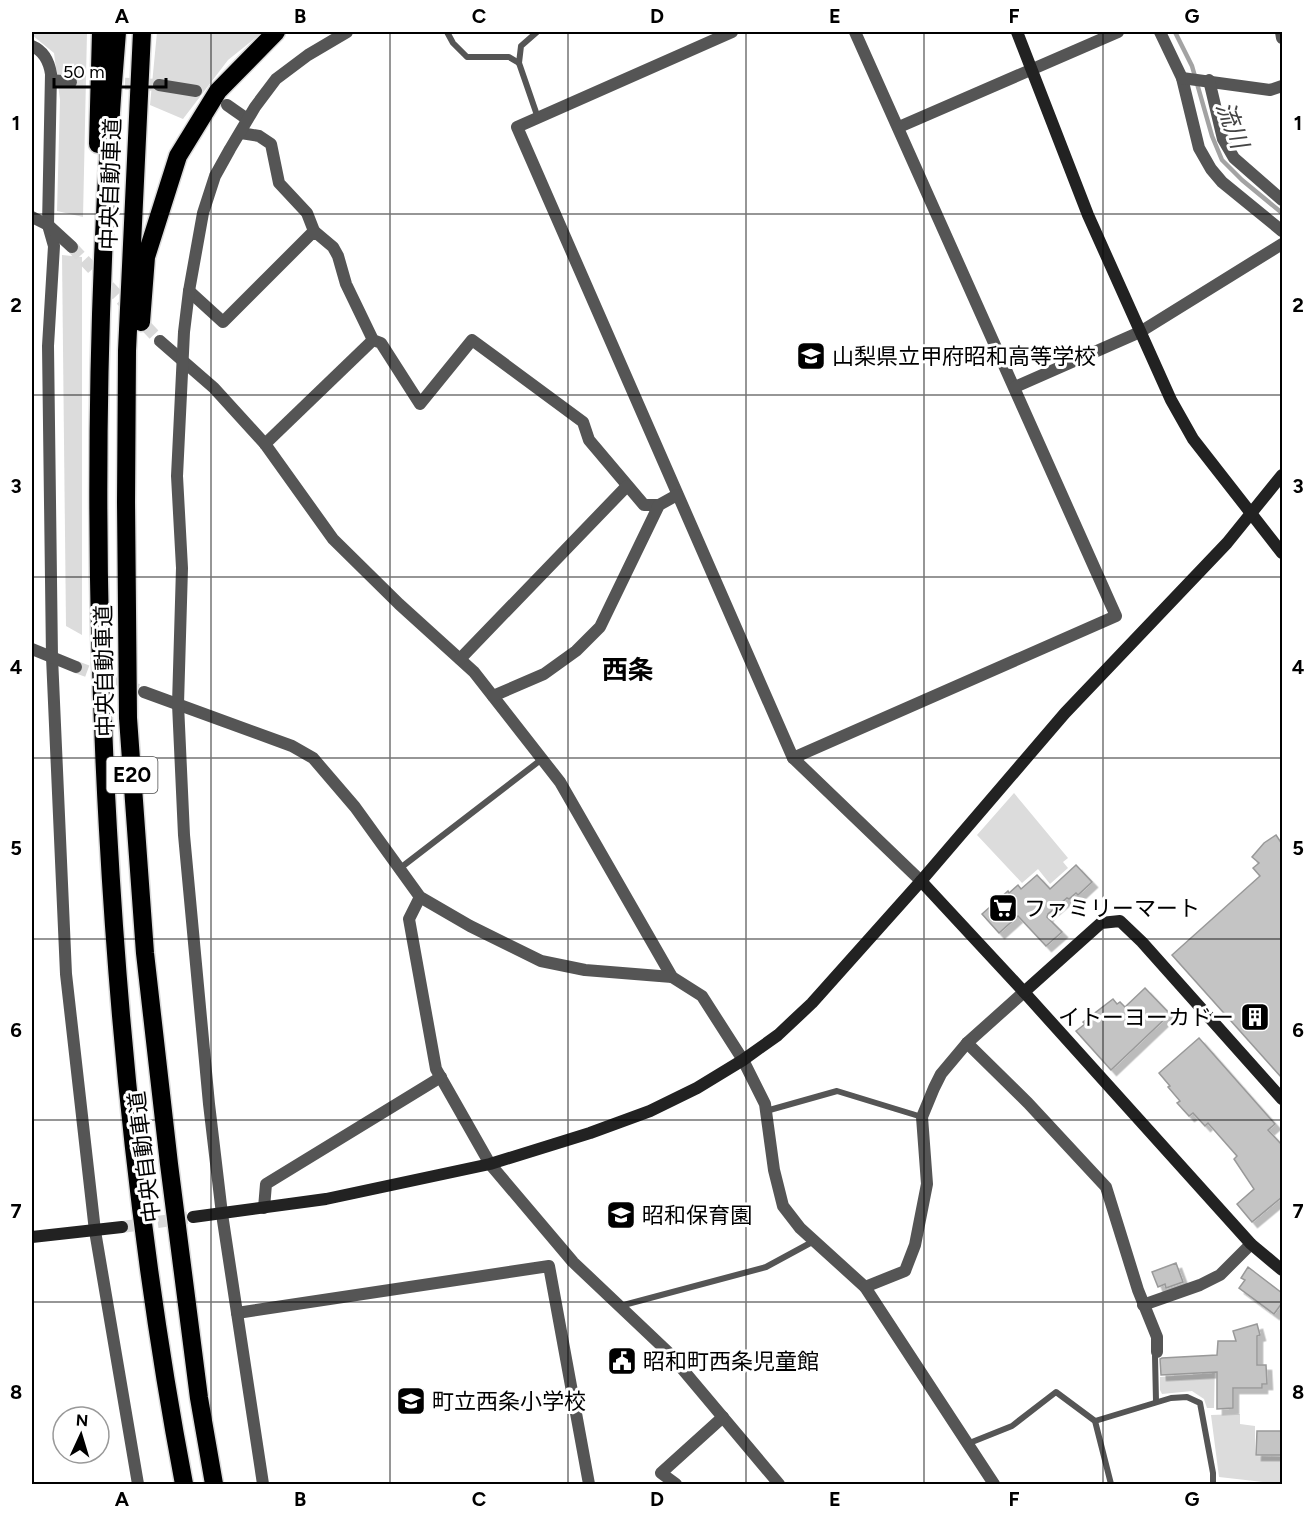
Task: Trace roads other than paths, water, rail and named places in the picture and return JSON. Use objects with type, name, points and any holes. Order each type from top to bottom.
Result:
[{"type":"highway","points":[[101,32],[107,62]]},
{"type":"highway","name":"中央自動車道","points":[[117,32],[107,62],[103,238],[99,612],[102,716],[115,955],[138,1180],[168,1401],[184,1485]]},
{"type":"highway","name":"中央自動車道","points":[[142,32],[127,351],[128,718],[145,953],[199,1398],[214,1485]]},
{"type":"highway","points":[[126,636],[136,601],[137,412],[146,257],[178,156],[218,91],[276,32]]},
{"type":"street","points":[[263,1485],[222,1214],[209,1104],[184,835],[178,704],[182,568],[177,476],[184,332],[203,213],[215,176],[247,119],[276,79],[308,55],[347,32]]},
{"type":"street","points":[[732,32],[517,127],[793,758],[921,881],[1251,1244],[1282,1270]]},
{"type":"street","points":[[793,758],[1116,616],[855,32]]},
{"type":"street","points":[[1017,32],[1088,215],[1171,400],[1193,439],[1282,553]]},
{"type":"street","points":[[899,128],[1118,32]]},
{"type":"street","points":[[1160,32],[1182,78],[1199,148],[1211,169],[1222,182],[1282,231]]},
{"type":"street","points":[[1281,32],[1282,38]]},
{"type":"street","points":[[32,46],[38,48],[50,65],[51,80],[48,225],[54,246],[48,346],[52,657],[66,974],[95,1231],[138,1485]]},
{"type":"street","points":[[1182,78],[1270,90],[1282,86]]},
{"type":"street","points":[[51,80],[70,82]]},
{"type":"street","points":[[1209,80],[1223,139],[1234,158],[1282,200]]},
{"type":"street","points":[[159,85],[196,91]]},
{"type":"street","points":[[227,105],[247,119]]},
{"type":"street","points":[[241,133],[259,136],[271,144],[279,183],[307,213],[314,231],[333,247],[346,284],[373,340],[381,343],[420,404],[472,340],[583,422],[589,440],[644,505],[659,505],[677,495]]},
{"type":"street","points":[[32,217],[48,225],[72,247]]},
{"type":"street","points":[[189,291],[223,322],[314,231]]},
{"type":"street","points":[[1015,387],[1140,332],[1282,244]]},
{"type":"street","points":[[265,444],[373,340]]},
{"type":"street","points":[[160,341],[214,388],[265,444],[333,539],[399,604],[474,672],[560,782],[672,977]]},
{"type":"street","points":[[193,1217],[264,1208],[390,1186],[490,1164],[590,1133],[650,1111],[697,1088],[743,1060],[778,1035],[813,1003],[1065,713],[1252,514],[1282,475]]},
{"type":"street","points":[[460,659],[627,486]]},
{"type":"street","points":[[493,696],[544,674],[576,651],[600,627],[659,505]]},
{"type":"street","points":[[32,649],[76,667]]},
{"type":"street","points":[[144,692],[292,746],[313,758],[355,807],[420,897],[470,926],[541,961],[585,970],[672,977],[702,996],[743,1060],[765,1104],[774,1170],[783,1206],[800,1228],[866,1287],[994,1485]]},
{"type":"street","points":[[420,897],[409,920],[436,1069],[490,1164],[573,1262],[668,1352],[779,1485]]},
{"type":"street","points":[[866,1287],[905,1271],[915,1245],[927,1184],[922,1117],[940,1074],[967,1042],[1101,923],[1120,921],[1142,942],[1282,1099]]},
{"type":"street","points":[[967,1042],[1028,1103],[1106,1187],[1143,1305],[1157,1337],[1157,1352]]},
{"type":"street","points":[[264,1208],[267,1184],[441,1077]]},
{"type":"street","points":[[32,1238],[122,1227]]},
{"type":"street","points":[[1143,1305],[1200,1285],[1220,1275],[1251,1244]]},
{"type":"street","points":[[237,1313],[549,1266],[589,1485]]},
{"type":"street","points":[[676,1485],[661,1473],[723,1417]]},
{"type":"lane","points":[[447,32],[453,43],[467,57],[509,57],[519,63]]},
{"type":"lane","points":[[537,32],[521,46],[519,63],[538,118]]},
{"type":"lane","points":[[398,869],[542,759]]},
{"type":"lane","points":[[766,1112],[837,1091],[922,1117]]},
{"type":"lane","points":[[619,1306],[766,1267],[814,1241]]},
{"type":"lane","points":[[1156,1401],[1157,1352]]},
{"type":"lane","points":[[967,1444],[1012,1426],[1056,1392],[1095,1421],[1111,1485]]},
{"type":"lane","points":[[1095,1421],[1156,1401],[1188,1397],[1200,1403],[1214,1473],[1213,1485]]},
{"type":"waterway","name":"流川","points":[[1175,32],[1192,66],[1212,136],[1222,160],[1282,213]]},
{"type":"tunnel","points":[[71,82],[159,85]]},
{"type":"tunnel","points":[[72,247],[160,341]]},
{"type":"tunnel","points":[[76,667],[144,692]]},
{"type":"tunnel","points":[[122,1227],[193,1217]]},
{"type":"place","name":"山梨県立甲府昭和高等学校","points":[[811,356]]},
{"type":"place","name":"ファミリーマート","points":[[1003,908]]},
{"type":"place","name":"イトーヨーカドー","points":[[1255,1017]]},
{"type":"place","name":"昭和保育園","points":[[621,1215]]},
{"type":"place","name":"昭和町西条児童館","points":[[622,1361]]},
{"type":"place","name":"町立西条小学校","points":[[411,1401]]},
{"type":"district","name":"西条","points":[[628,670]]}]
